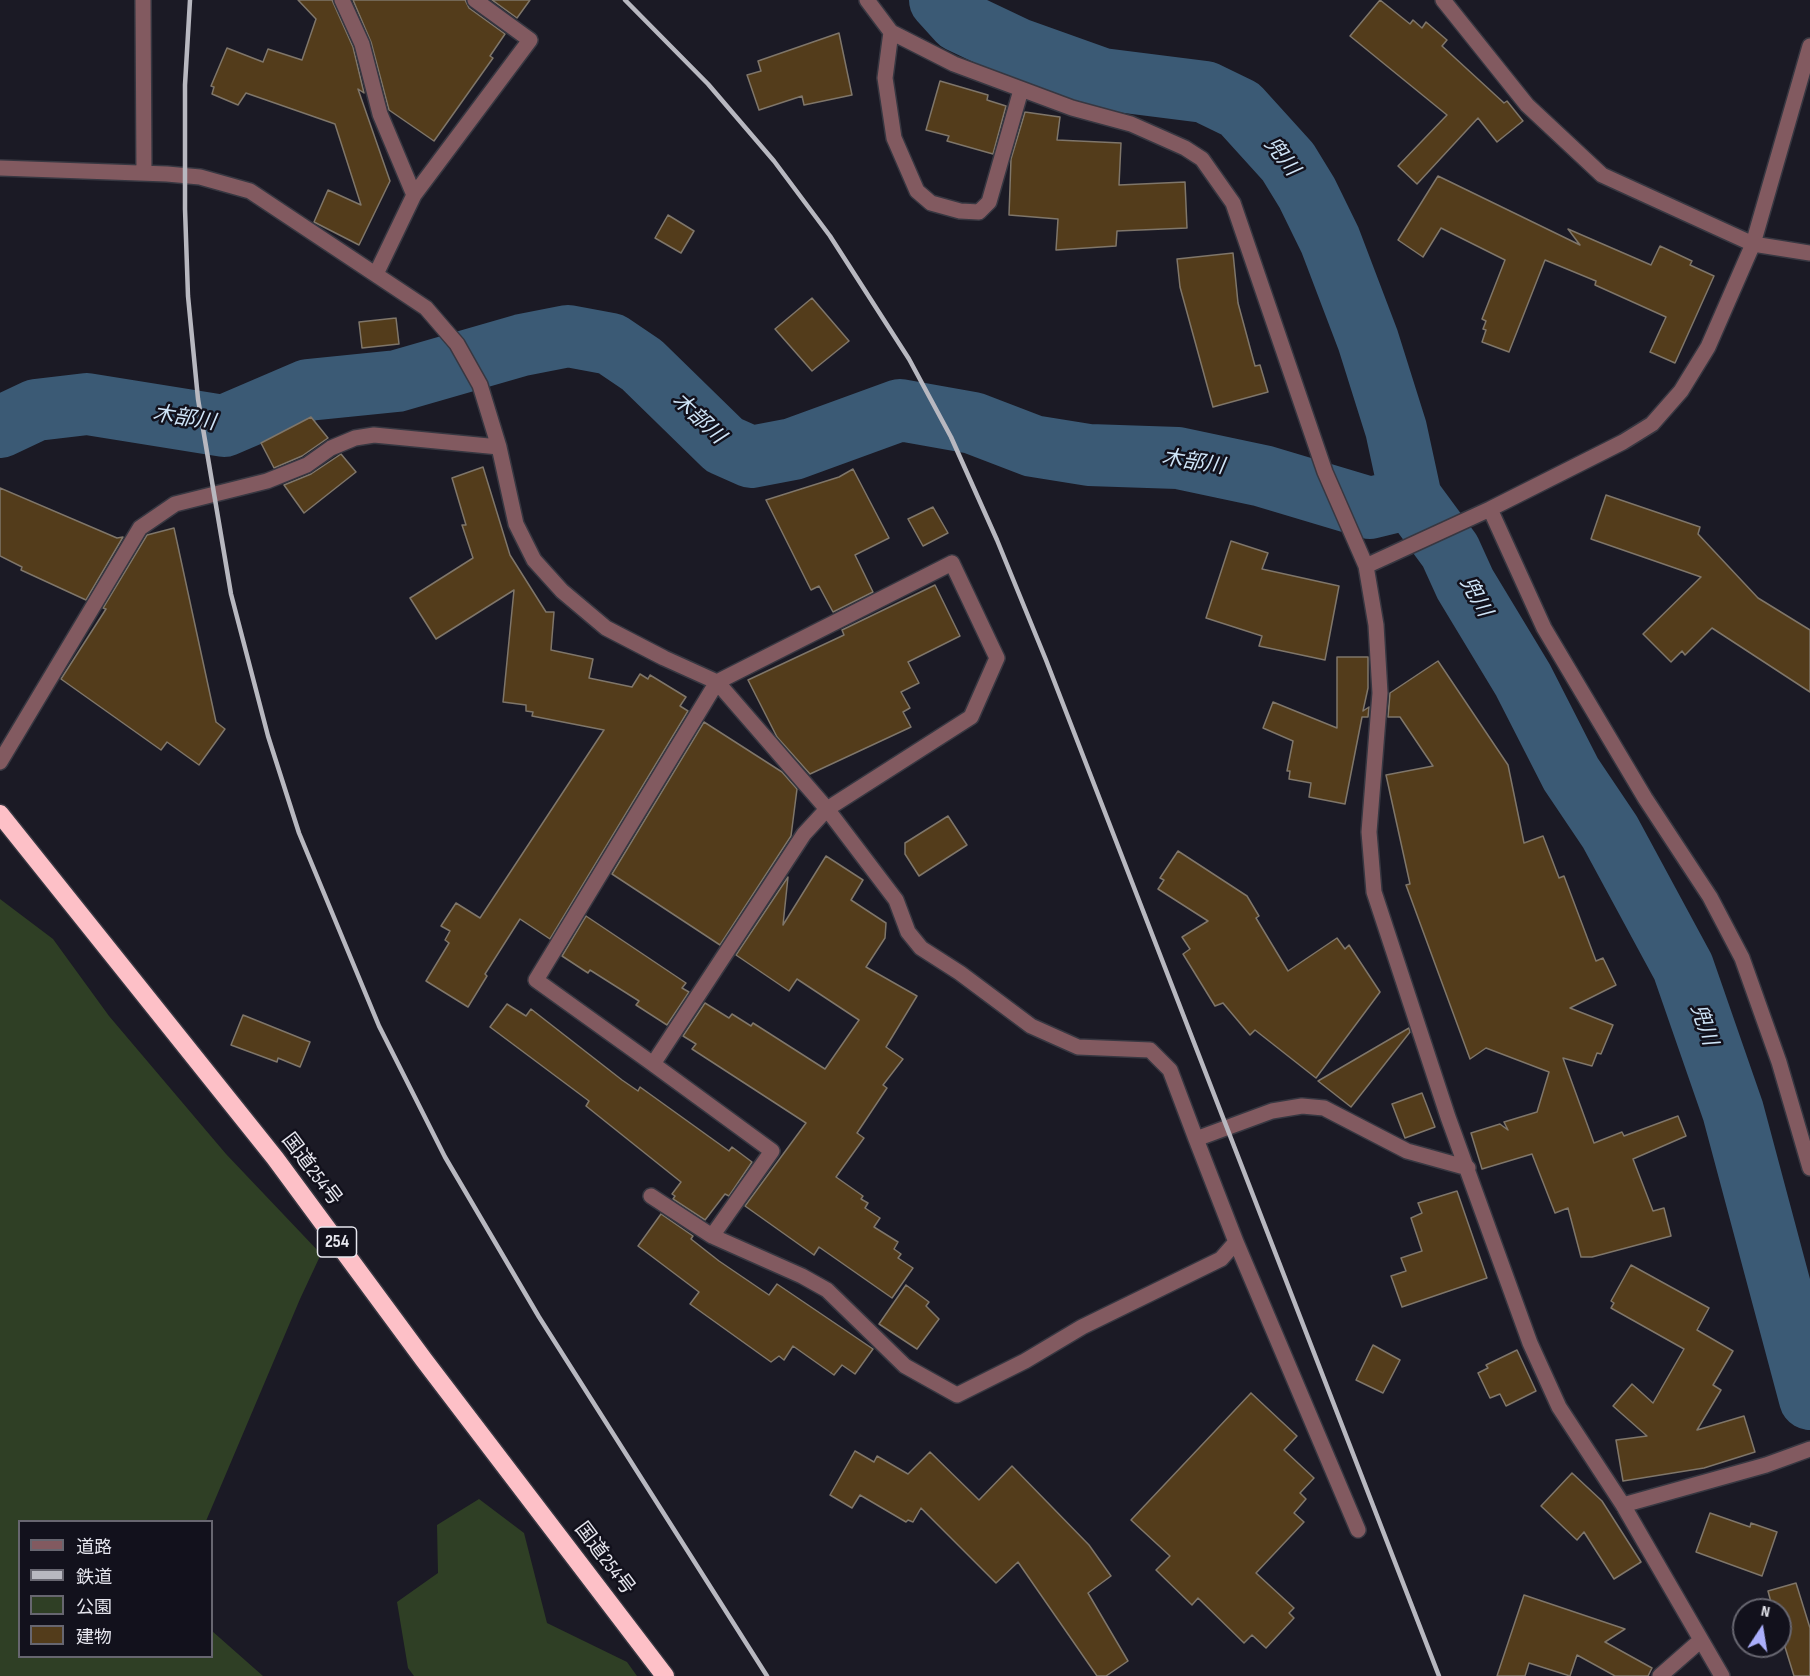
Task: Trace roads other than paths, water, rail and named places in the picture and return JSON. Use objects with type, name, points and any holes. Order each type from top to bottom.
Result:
[{"type":"highway","name":"国道254号","points":[[3,823],[275,1158],[424,1360],[665,1676]]},
{"type":"street","points":[[143,0],[144,173]]},
{"type":"street","points":[[342,0],[362,44],[380,114],[414,195]]},
{"type":"street","points":[[376,274],[414,195],[530,40],[475,0]]},
{"type":"street","points":[[867,0],[891,32],[954,64],[1021,90],[1131,123],[1185,148],[1202,159],[1233,203],[1325,472],[1345,521],[1373,563],[1380,693],[1369,832],[1374,892],[1448,1117],[1530,1343],[1559,1407],[1623,1505],[1722,1676]]},
{"type":"street","points":[[1443,0],[1527,105],[1602,175],[1753,244],[1810,253]]},
{"type":"street","points":[[891,32],[885,78],[894,138],[917,191],[931,203],[960,211],[979,212],[989,202],[1021,90]]},
{"type":"street","points":[[1373,563],[1490,509],[1623,442],[1652,424],[1681,391],[1708,347],[1753,244],[1810,46]]},
{"type":"street","points":[[0,168],[200,177],[250,191],[426,308],[457,344],[480,385],[499,447],[516,524],[534,560],[555,583],[606,628],[717,682],[827,808],[896,900],[908,932],[921,948],[960,973],[1030,1026],[1078,1047],[1150,1050],[1170,1070],[1236,1242],[1358,1530]]},
{"type":"street","points":[[0,762],[140,528],[175,504],[267,481],[307,465],[331,448],[355,438],[374,435],[499,447]]},
{"type":"street","points":[[1490,509],[1544,628],[1645,798],[1710,897],[1742,957],[1779,1062],[1810,1167]]},
{"type":"street","points":[[653,1064],[804,834],[827,808],[971,717],[997,658],[952,562],[717,682],[536,980],[772,1152],[712,1236]]},
{"type":"street","points":[[1196,1139],[1272,1111],[1302,1106],[1324,1108],[1407,1151],[1468,1168]]},
{"type":"street","points":[[651,1196],[712,1236],[802,1276],[827,1290],[905,1366],[957,1395],[1025,1361],[1082,1327],[1221,1259],[1236,1242]]},
{"type":"street","points":[[1623,1505],[1766,1465],[1810,1449]]},
{"type":"street","points":[[1660,1676],[1701,1640]]},
{"type":"waterway","name":"兜川","points":[[940,0],[959,21],[1018,49],[1102,79],[1205,92],[1240,109],[1288,162],[1307,193],[1330,240],[1368,340],[1396,429],[1411,498],[1450,551],[1465,584],[1523,680],[1571,774],[1610,832],[1683,967],[1733,1111],[1810,1399]]},
{"type":"waterway","name":"木部川","points":[[0,427],[36,410],[87,404],[224,426],[308,390],[397,381],[522,345],[568,336],[611,344],[642,365],[724,445],[751,457],[793,449],[900,410],[973,423],[1033,446],[1089,455],[1178,458],[1263,476],[1370,508],[1411,498]]},
{"type":"railway","points":[[190,0],[185,85],[185,209],[188,296],[198,399],[231,594],[268,736],[299,833],[379,1026],[445,1157],[539,1317],[767,1676]]},
{"type":"railway","points":[[625,0],[708,84],[774,161],[830,236],[909,359],[951,437],[997,540],[1046,660],[1439,1676]]}]
